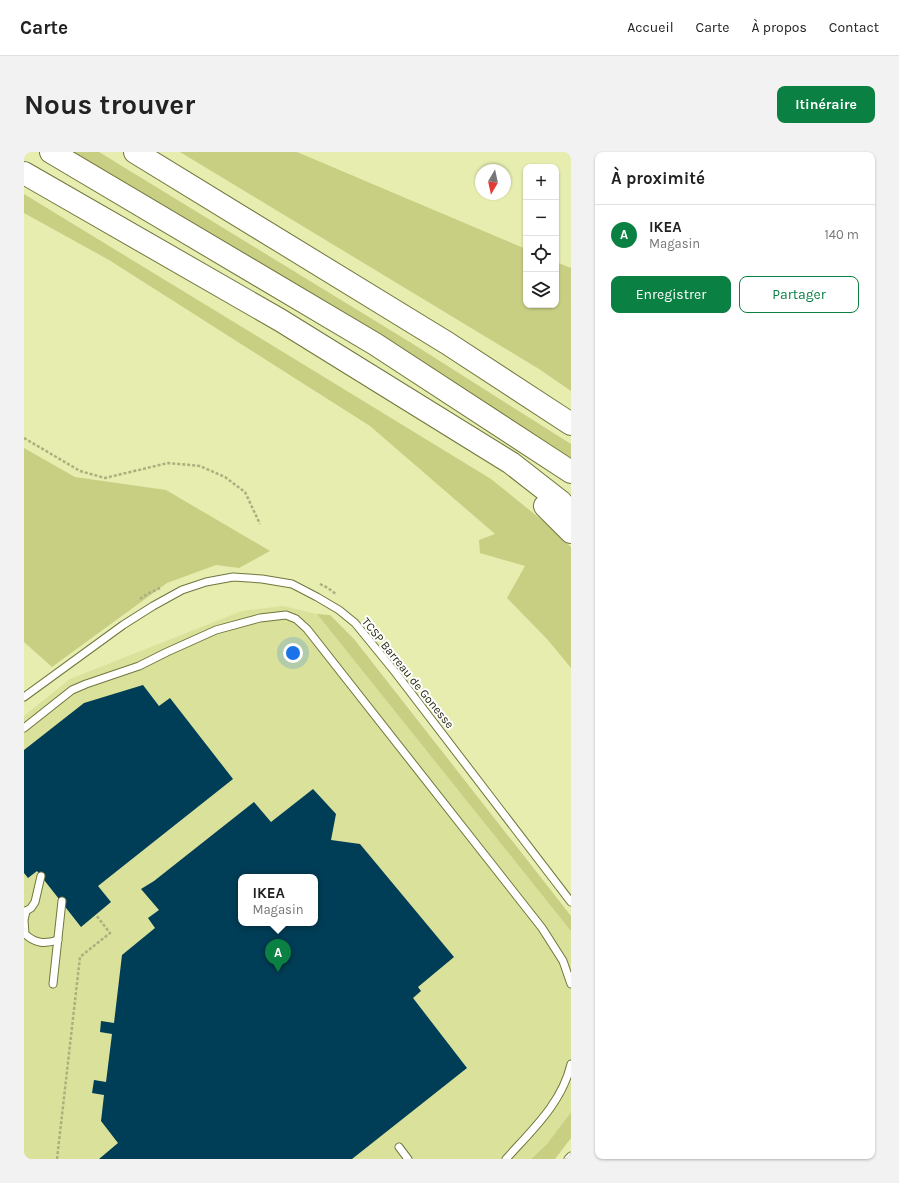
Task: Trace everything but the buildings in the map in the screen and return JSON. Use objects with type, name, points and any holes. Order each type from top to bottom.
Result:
[{"type":"highway","points":[[51,152],[375,344],[571,472]]},
{"type":"highway","points":[[135,152],[446,343],[571,424]]},
{"type":"highway","points":[[24,173],[280,320],[511,462],[561,502],[571,513]]},
{"type":"highway","points":[[426,411],[457,442],[547,507],[571,532]]},
{"type":"lane","name":"TCSP Barreau de Gonesse","points":[[24,697],[123,625],[182,590],[206,582],[233,577],[262,579],[292,584],[339,610],[355,623],[571,902]]},
{"type":"lane","points":[[24,728],[72,690],[139,666],[201,636],[216,630],[260,618],[286,615],[296,619],[307,629],[542,928],[563,961],[571,984]]},
{"type":"lane","points":[[41,876],[35,902],[31,908],[25,911],[25,934],[32,940],[47,943],[58,940]]},
{"type":"lane","points":[[53,984],[62,901]]},
{"type":"lane","points":[[506,1159],[543,1119],[557,1100],[568,1078],[571,1064]]},
{"type":"lane","points":[[399,1147],[408,1159]]},
{"type":"lane","points":[[568,1159],[571,1156]]},
{"type":"path","points":[[24,438],[80,471],[105,478],[168,463],[200,466],[225,477],[245,492],[260,524]]},
{"type":"path","points":[[315,582],[328,588],[341,597]]},
{"type":"path","points":[[136,602],[161,587]]},
{"type":"path","points":[[57,1159],[80,957],[110,933],[96,915]]},
{"type":"shaded area","points":[[63,152],[99,152],[413,344],[571,444],[571,466]]},
{"type":"shaded area","points":[[180,152],[297,152],[523,248],[523,308],[559,308],[559,263],[571,268],[571,391],[539,369]]},
{"type":"shaded area","points":[[24,194],[491,479],[548,525],[571,547],[571,668],[547,639],[507,598],[525,566],[480,553],[479,540],[495,534],[370,426],[109,260],[24,213]]},
{"type":"shaded area","points":[[24,448],[75,477],[166,490],[270,551],[239,568],[216,565],[167,583],[52,667],[24,642]]},
{"type":"shaded area","points":[[283,606],[317,614],[571,931],[571,1112],[547,1144],[531,1159],[24,1159],[24,716],[70,679],[242,611]]},
{"type":"shaded area","points":[[317,614],[330,615],[354,639],[571,916],[571,931]]},
{"type":"shaded area","points":[[571,1112],[571,1138],[555,1159],[531,1159],[547,1144]]},
{"type":"place","name":"IKEA","points":[[278,972]]}]
